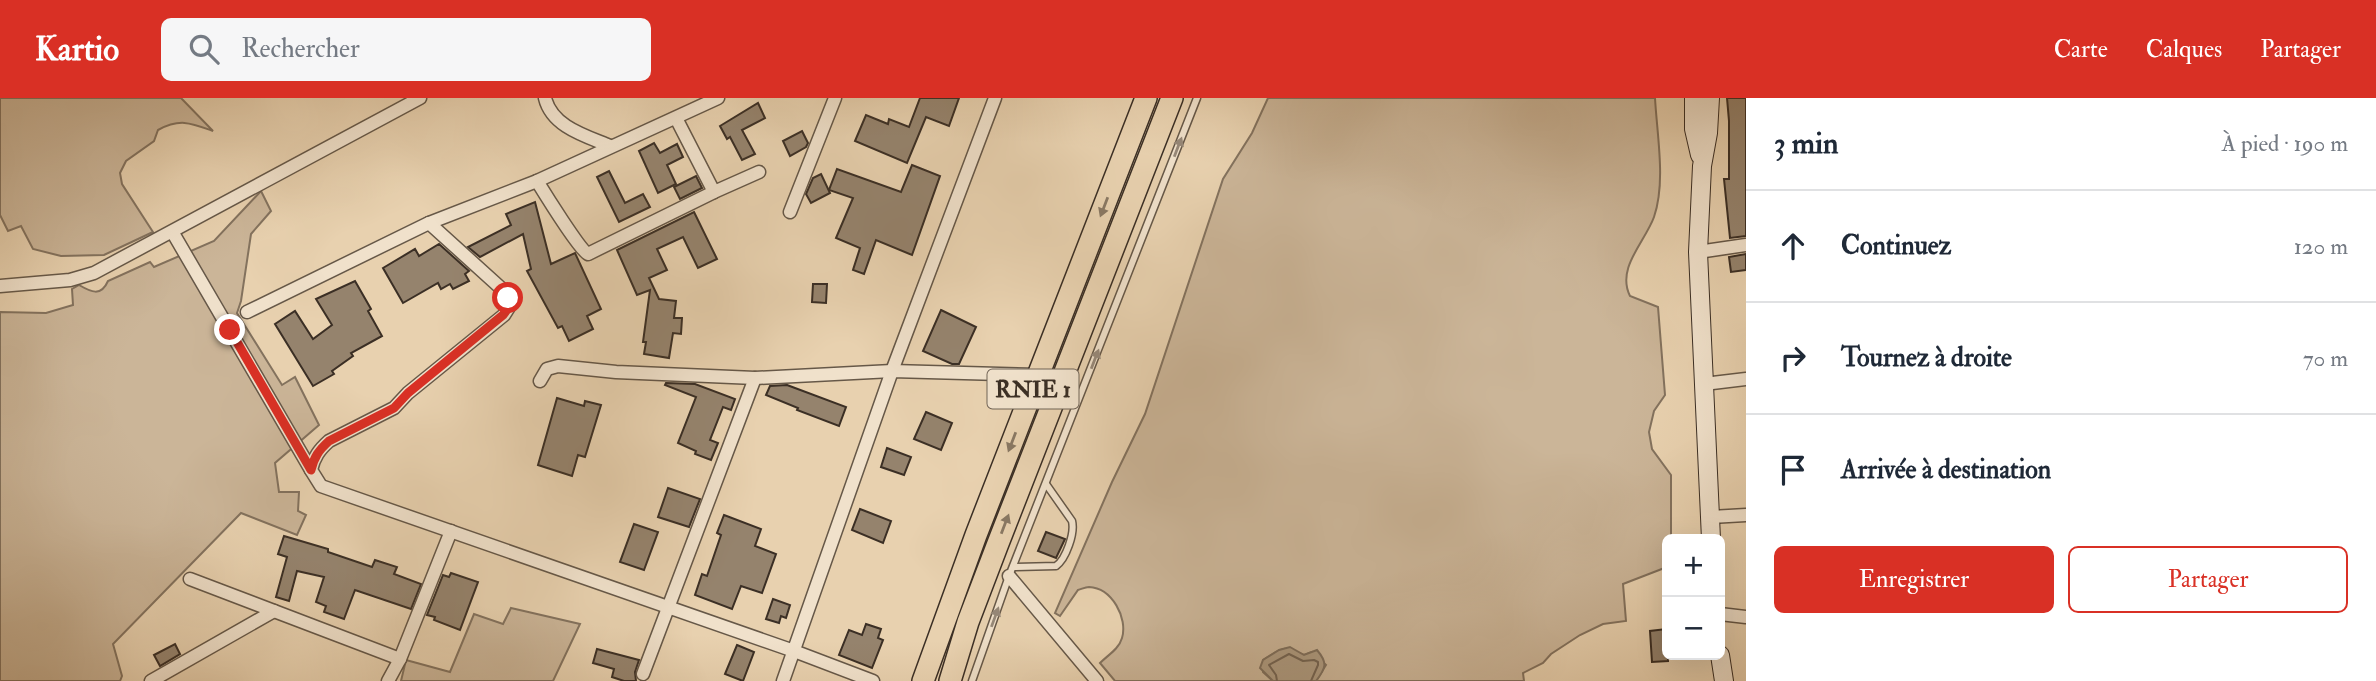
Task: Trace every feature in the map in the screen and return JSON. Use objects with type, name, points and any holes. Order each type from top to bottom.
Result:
[{"type":"highway","name":"RNIE 1","points":[[923,681],[1146,98]]},
{"type":"highway","name":"RNIE 1","points":[[950,681],[968,622],[1172,98]]},
{"type":"main road","points":[[1694,98],[1694,129],[1702,166]]},
{"type":"main road","points":[[1710,98],[1708,133],[1702,166],[1698,252],[1711,534]]},
{"type":"main road","points":[[1721,660],[1724,681]]},
{"type":"street","points":[[0,286],[70,281],[94,273],[173,233],[420,98]]},
{"type":"street","points":[[545,98],[547,107],[558,120],[579,133],[610,146]]},
{"type":"street","points":[[247,312],[429,223],[537,181],[718,98]]},
{"type":"street","points":[[790,212],[835,98]]},
{"type":"street","points":[[783,681],[892,371],[995,98]]},
{"type":"street","points":[[676,118],[714,192]]},
{"type":"street","points":[[537,181],[581,251],[588,254],[760,172]]},
{"type":"street","points":[[311,470],[313,460],[329,441],[394,408],[509,307],[503,290],[429,223]]},
{"type":"street","points":[[173,233],[321,486],[873,681]]},
{"type":"street","points":[[1698,252],[1746,245]]},
{"type":"street","points":[[540,381],[547,369],[558,366],[616,372],[755,378],[892,371],[1038,375]]},
{"type":"street","points":[[643,674],[670,609],[755,378]]},
{"type":"street","points":[[1703,384],[1746,379]]},
{"type":"street","points":[[1711,517],[1746,515]]},
{"type":"street","points":[[388,681],[400,659],[451,531]]},
{"type":"street","points":[[1011,572],[1097,681]]},
{"type":"street","points":[[190,579],[400,659]]},
{"type":"street","points":[[151,681],[274,611]]},
{"type":"street","points":[[1725,615],[1746,617]]},
{"type":"lane","points":[[972,681],[1011,572],[1197,98]]},
{"type":"lane","points":[[1011,572],[1056,566],[1061,562],[1073,527],[1072,521],[1046,484]]},
{"type":"shaded area","points":[[0,98],[181,98],[213,131],[186,123],[166,126],[158,130],[154,141],[126,161],[120,173],[122,184],[153,232],[104,255],[61,256],[33,249],[21,226],[8,231],[0,215]]},
{"type":"shaded area","points":[[1268,98],[1655,98],[1660,158],[1658,203],[1650,226],[1629,265],[1627,286],[1630,296],[1658,307],[1665,395],[1654,411],[1649,432],[1652,449],[1671,475],[1671,534],[1662,534],[1662,569],[1623,584],[1626,621],[1603,624],[1580,635],[1551,654],[1543,663],[1523,673],[1524,681],[1316,681],[1326,665],[1312,652],[1304,655],[1283,649],[1263,660],[1263,672],[1273,681],[1115,681],[1100,663],[1116,649],[1122,638],[1123,622],[1111,598],[1097,589],[1086,587],[1078,590],[1060,616],[1055,613],[1145,414],[1223,179],[1252,133]]},
{"type":"shaded area","points":[[261,191],[271,211],[251,234],[237,313],[282,385],[295,377],[319,425],[275,463],[279,492],[299,492],[298,511],[306,515],[297,535],[241,513],[113,644],[122,676],[120,681],[0,681],[0,312],[46,313],[73,305],[72,289],[79,285],[95,292],[99,291],[108,281],[150,262],[154,267],[214,241]]},
{"type":"shaded area","points":[[511,608],[580,624],[553,681],[401,681],[406,660],[450,672],[474,614],[503,624]]},
{"type":"water","points":[[1290,647],[1304,655],[1317,650],[1321,655],[1324,666],[1316,681],[1273,681],[1260,668],[1263,660]]},
{"type":"building","points":[[920,98],[959,98],[949,126],[926,117],[907,163],[855,141],[866,115],[888,124],[889,119],[909,127]]},
{"type":"building","points":[[1727,98],[1746,98],[1746,236],[1730,238],[1724,179],[1729,179]]},
{"type":"building","points":[[758,103],[765,118],[742,130],[755,154],[742,160],[730,137],[727,139],[720,126]]},
{"type":"building","points":[[802,131],[808,143],[790,156],[783,141]]},
{"type":"building","points":[[654,143],[660,153],[677,144],[683,157],[667,165],[676,184],[658,193],[639,151]]},
{"type":"building","points":[[912,165],[940,176],[912,255],[876,240],[864,274],[853,270],[860,248],[836,238],[853,198],[829,190],[837,169],[901,192]]},
{"type":"building","points":[[609,171],[625,203],[643,194],[650,207],[619,222],[597,177]]},
{"type":"building","points":[[821,174],[830,193],[811,203],[806,194],[813,178]]},
{"type":"building","points":[[696,176],[702,188],[680,199],[674,187]]},
{"type":"building","points":[[535,202],[551,264],[575,253],[601,309],[587,316],[593,329],[569,341],[562,326],[558,328],[527,271],[531,269],[523,234],[480,257],[468,247],[511,225],[506,214]]},
{"type":"building","points":[[694,212],[717,259],[698,268],[683,237],[657,249],[667,270],[649,278],[659,299],[676,301],[674,318],[682,318],[681,334],[673,333],[669,358],[644,354],[646,342],[643,342],[650,290],[637,295],[617,250]]},
{"type":"building","points":[[439,244],[469,271],[465,274],[469,281],[453,289],[450,284],[441,289],[438,283],[403,303],[383,268],[415,249],[419,256]]},
{"type":"building","points":[[1746,254],[1746,270],[1731,272],[1729,257]]},
{"type":"building","points":[[355,281],[382,336],[351,353],[353,356],[332,371],[334,374],[313,386],[275,324],[295,311],[313,339],[332,325],[316,299]]},
{"type":"building","points":[[813,284],[827,284],[826,303],[812,302]]},
{"type":"building","points":[[941,310],[976,327],[959,364],[952,364],[923,351]]},
{"type":"building","points":[[695,384],[735,399],[731,410],[723,407],[710,440],[718,443],[711,460],[678,443],[696,397],[665,385]]},
{"type":"building","points":[[787,385],[846,407],[839,426],[766,395],[770,386]]},
{"type":"building","points":[[557,398],[584,406],[585,401],[601,405],[585,457],[578,455],[572,476],[538,465]]},
{"type":"building","points":[[926,412],[952,423],[941,450],[914,439]]},
{"type":"building","points":[[887,448],[911,457],[904,475],[881,467]]},
{"type":"building","points":[[668,488],[700,499],[689,527],[658,517]]},
{"type":"building","points":[[860,509],[891,521],[883,543],[852,530]]},
{"type":"building","points":[[724,515],[761,529],[755,546],[776,554],[762,593],[741,586],[732,609],[695,595],[702,574],[707,576],[721,535],[717,533]]},
{"type":"building","points":[[634,524],[658,532],[644,570],[620,562]]},
{"type":"building","points":[[1046,532],[1065,539],[1056,558],[1038,551]]},
{"type":"building","points":[[284,536],[328,549],[328,552],[372,567],[375,560],[397,567],[394,574],[421,584],[411,609],[355,590],[344,619],[324,612],[326,606],[316,602],[324,577],[297,571],[289,601],[276,597],[287,557],[278,554]]},
{"type":"building","points":[[451,573],[478,582],[460,630],[427,615],[443,575],[449,577]]},
{"type":"building","points":[[773,599],[790,605],[786,618],[781,616],[779,623],[766,619]]},
{"type":"building","points":[[866,624],[881,629],[878,638],[883,640],[872,668],[839,655],[849,630],[862,635]]},
{"type":"building","points":[[1662,630],[1662,660],[1668,661],[1652,662],[1650,631]]},
{"type":"building","points":[[175,644],[180,654],[160,666],[154,655]]},
{"type":"building","points":[[737,645],[754,652],[743,681],[725,674]]},
{"type":"building","points":[[597,649],[639,660],[635,672],[636,681],[612,677],[614,669],[593,663]]},
{"type":"route","points":[[230,330],[311,470],[313,460],[329,441],[394,408],[408,393],[503,315],[509,307],[508,298]]}]
